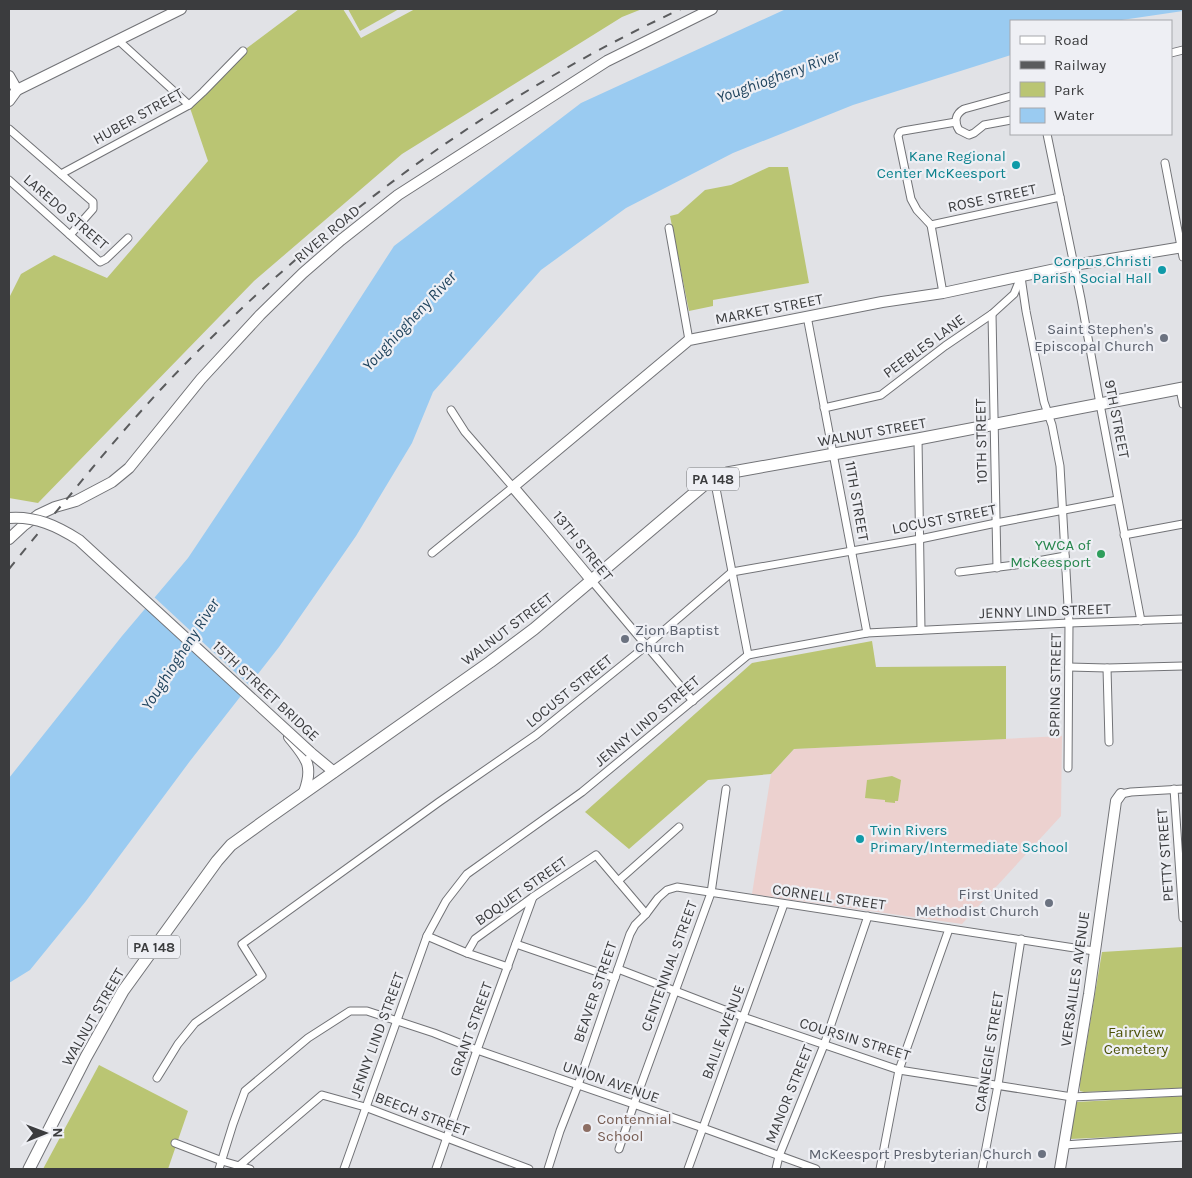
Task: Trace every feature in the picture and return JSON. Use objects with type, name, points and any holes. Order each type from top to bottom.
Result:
[{"type":"main road","name":"WALNUT STREET","points":[[29,1169],[123,991],[163,933],[231,845],[266,818],[490,662],[534,629],[714,478],[727,473],[918,439],[1182,388]]},
{"type":"street","points":[[9,101],[17,90],[181,9]]},
{"type":"street","name":"RIVER ROAD","points":[[9,539],[38,515],[55,507],[76,501],[112,482],[129,468],[201,379],[260,315],[303,273],[398,195],[607,62],[712,9]]},
{"type":"street","points":[[118,40],[189,105]]},
{"type":"street","name":"HUBER STREET","points":[[61,174],[189,105],[243,51]]},
{"type":"street","points":[[9,76],[17,90]]},
{"type":"street","points":[[1010,96],[964,109],[956,116],[956,122],[959,130],[969,135],[984,125],[1010,120]]},
{"type":"street","points":[[943,293],[931,225],[917,210],[912,199],[898,136],[903,131],[956,122]]},
{"type":"street","points":[[9,129],[93,202],[93,209],[70,235]]},
{"type":"street","name":"9TH STREET","points":[[1047,135],[1074,265],[1141,620]]},
{"type":"street","points":[[1165,163],[1183,250]]},
{"type":"street","name":"LAREDO STREET","points":[[9,180],[100,262],[106,259],[128,238]]},
{"type":"street","name":"ROSE STREET","points":[[931,225],[1060,197]]},
{"type":"street","points":[[669,228],[689,340]]},
{"type":"street","name":"MARKET STREET","points":[[432,553],[689,340],[882,302],[943,293],[1074,265],[1183,250]]},
{"type":"street","name":"PEEBLES LANE","points":[[824,408],[881,395],[945,346],[992,314],[1014,294],[1021,277]]},
{"type":"street","name":"SPRING STREET","points":[[1021,277],[1044,402],[1052,425],[1060,466],[1069,623],[1068,768]]},
{"type":"street","name":"10TH STREET","points":[[992,314],[997,568]]},
{"type":"street","name":"11TH STREET","points":[[807,316],[867,633]]},
{"type":"street","points":[[1182,388],[1183,404]]},
{"type":"street","name":"13TH STREET","points":[[451,410],[465,432],[548,528],[692,701]]},
{"type":"street","points":[[918,439],[921,630]]},
{"type":"street","points":[[714,478],[748,656]]},
{"type":"street","name":"LOCUST STREET","points":[[157,1078],[178,1044],[195,1023],[262,976],[242,944],[439,802],[536,735],[646,646],[732,572],[1118,500]]},
{"type":"street","name":"15TH STREET BRIDGE","points":[[9,518],[32,519],[50,524],[79,540],[274,719],[308,755],[334,772]]},
{"type":"street","points":[[1124,535],[1183,524]]},
{"type":"street","points":[[959,572],[997,568],[1065,556]]},
{"type":"street","name":"JENNY LIND STREET","points":[[344,1169],[427,936],[446,901],[467,874],[582,792],[748,656],[867,633],[1183,619]]},
{"type":"street","points":[[1069,667],[1183,666]]},
{"type":"street","points":[[1107,668],[1109,742]]},
{"type":"street","points":[[304,792],[309,778],[308,755]]},
{"type":"street","name":"CENTENNIAL STREET","points":[[619,1149],[711,893],[726,788]]},
{"type":"street","name":"PETTY STREET","points":[[1174,789],[1183,918]]},
{"type":"street","points":[[1121,794],[1183,789]]},
{"type":"street","name":"VERSAILLES AVENUE","points":[[1060,1169],[1089,994],[1116,801],[1121,794]]},
{"type":"street","points":[[646,914],[618,881],[679,827]]},
{"type":"street","name":"BOQUET STREET","points":[[467,953],[476,939],[533,897],[596,856],[618,881]]},
{"type":"street","name":"CORNELL STREET","points":[[646,914],[667,890],[677,887],[1094,951]]},
{"type":"street","name":"GRANT STREET","points":[[436,1169],[533,897]]},
{"type":"street","name":"BAILIE AVENUE","points":[[688,1169],[784,904]]},
{"type":"street","name":"BEAVER STREET","points":[[548,1169],[618,969],[635,925],[646,914]]},
{"type":"street","name":"MANOR STREET","points":[[776,1169],[779,1156],[824,1045],[868,916]]},
{"type":"street","points":[[880,1169],[899,1070],[949,929]]},
{"type":"street","points":[[427,936],[467,953],[508,967]]},
{"type":"street","name":"CARNEGIE STREET","points":[[982,1169],[998,1085],[1021,940]]},
{"type":"street","points":[[516,944],[615,978]]},
{"type":"street","name":"COURSIN STREET","points":[[618,969],[675,992],[899,1070],[1072,1097],[1183,1092]]},
{"type":"street","name":"UNION AVENUE","points":[[219,1169],[232,1124],[245,1091],[308,1038],[350,1011],[367,1011],[816,1169]]},
{"type":"street","name":"BEECH STREET","points":[[239,1166],[322,1095],[365,1107],[529,1169]]},
{"type":"street","points":[[1064,1145],[1183,1137]]},
{"type":"street","points":[[176,1143],[222,1161],[250,1169]]},
{"type":"shaded area","points":[[1062,736],[1061,816],[962,924],[752,894],[771,774],[794,749]]},
{"type":"green space","points":[[299,9],[343,9],[361,38],[415,9],[642,9],[622,17],[402,154],[254,281],[38,503],[9,498],[9,298],[21,274],[54,255],[107,278],[208,161],[189,105],[243,51]]},
{"type":"green space","points":[[348,9],[399,9],[360,31]]},
{"type":"green space","points":[[769,167],[788,167],[809,283],[713,300],[713,306],[689,311],[670,216],[678,214],[705,190],[731,185]]},
{"type":"green space","points":[[872,641],[876,667],[1006,666],[1006,739],[794,749],[771,774],[708,780],[629,849],[585,812],[752,663]]},
{"type":"green space","points":[[892,776],[901,780],[898,801],[895,801],[895,803],[865,798],[867,780]]},
{"type":"green space","name":"Fairview Cemetery","points":[[1183,947],[1183,1088],[1080,1091],[1102,952]]},
{"type":"green space","points":[[99,1065],[188,1111],[168,1169],[43,1169]]},
{"type":"green space","points":[[1183,1096],[1183,1134],[1070,1139],[1075,1104],[1077,1102]]},
{"type":"water","name":"Youghiogheny River","points":[[786,9],[1183,9],[1183,11],[1122,20],[1010,20],[1010,55],[853,105],[733,153],[626,208],[541,270],[433,392],[412,443],[356,536],[279,647],[190,761],[86,901],[30,970],[9,983],[9,778],[122,636],[188,558],[394,246],[581,103]]},
{"type":"pier","points":[[153,596],[251,687],[243,697],[144,606]]},
{"type":"railway","points":[[9,569],[152,399],[257,294],[312,246],[428,156],[489,115],[615,41],[681,9]]},
{"type":"place","name":"Kane Regional Center McKeesport","points":[[1016,165]]},
{"type":"place","name":"Corpus Christi Parish Social Hall","points":[[1162,270]]},
{"type":"place","name":"Saint Stephen's Episcopal Church","points":[[1164,338]]},
{"type":"place","name":"YWCA of McKeesport","points":[[1101,554]]},
{"type":"place","name":"Zion Baptist Church","points":[[625,639]]},
{"type":"place","name":"Twin Rivers Primary/Intermediate School","points":[[860,839]]},
{"type":"place","name":"First United Methodist Church","points":[[1049,903]]},
{"type":"place","name":"Contennial School","points":[[587,1128]]},
{"type":"place","name":"McKeesport Presbyterian Church","points":[[1042,1154]]}]
